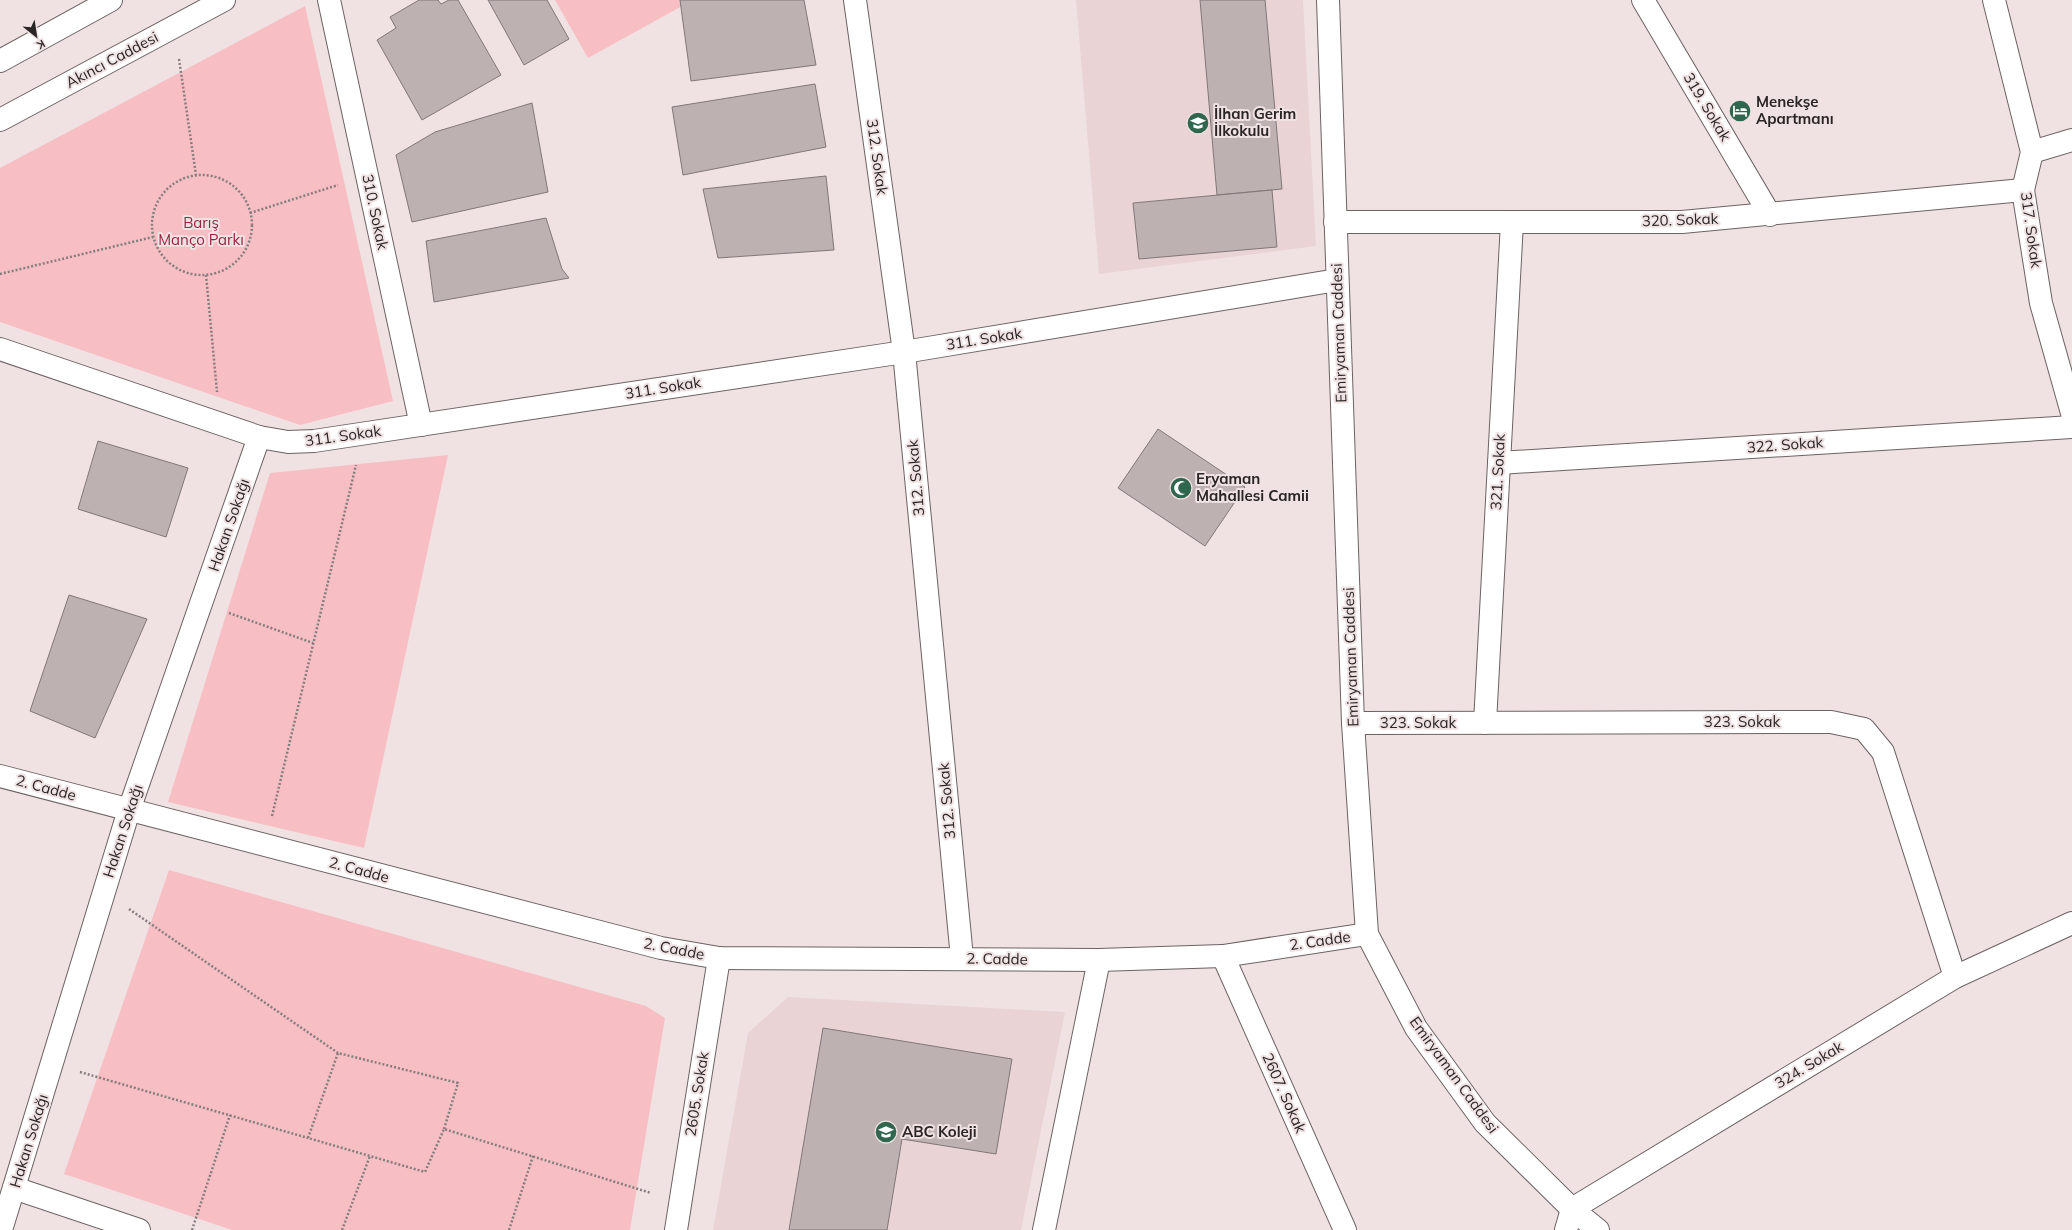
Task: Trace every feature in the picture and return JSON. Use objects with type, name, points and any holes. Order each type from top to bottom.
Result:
[{"type":"street","points":[[0,61],[111,0]]},
{"type":"street","name":"Akıncı Caddesi","points":[[0,120],[224,0]]},
{"type":"street","name":"310. Sokak","points":[[329,0],[421,425]]},
{"type":"street","name":"312. Sokak","points":[[855,0],[904,352],[962,958]]},
{"type":"street","name":"Emiryaman Caddesi","points":[[1328,0],[1353,723],[1367,934],[1416,1028],[1485,1123],[1572,1209],[1598,1230]]},
{"type":"street","name":"319. Sokak","points":[[1643,0],[1770,215]]},
{"type":"street","name":"317. Sokak","points":[[1994,0],[2032,152],[2023,190],[2041,303],[2072,413]]},
{"type":"street","points":[[2032,152],[2072,140]]},
{"type":"street","name":"320. Sokak","points":[[1335,222],[1682,222],[1770,215],[2023,190]]},
{"type":"street","name":"321. Sokak","points":[[1485,722],[1512,222]]},
{"type":"street","name":"311. Sokak","points":[[0,349],[220,422],[259,437],[288,442],[314,442],[364,433],[904,352],[1337,280]]},
{"type":"street","name":"322. Sokak","points":[[1498,463],[2072,427]]},
{"type":"street","name":"Hakan Sokağı","points":[[2,1230],[129,810],[259,437]]},
{"type":"street","name":"323. Sokak","points":[[1353,723],[1831,722],[1864,729],[1882,752],[1955,977]]},
{"type":"street","name":"2. Cadde","points":[[0,776],[661,948],[719,958],[962,958],[1099,960],[1223,956],[1367,934]]},
{"type":"street","name":"324. Sokak","points":[[1572,1209],[1955,977],[2072,923]]},
{"type":"street","name":"2607. Sokak","points":[[1223,956],[1345,1230]]},
{"type":"street","name":"2605. Sokak","points":[[676,1230],[719,958]]},
{"type":"street","points":[[1044,1230],[1099,960]]},
{"type":"street","points":[[14,1188],[139,1230]]},
{"type":"street","points":[[1566,1230],[1572,1209]]},
{"type":"path","points":[[174,27],[196,175]]},
{"type":"path","points":[[196,175],[212,176],[227,182],[240,192],[248,205],[250,213],[251,236],[245,251],[235,263],[221,271],[206,275],[188,273],[173,265],[160,253],[153,237],[153,215],[156,204],[166,190],[180,179],[196,175]]},
{"type":"path","points":[[250,213],[367,175]]},
{"type":"path","points":[[0,274],[153,237]]},
{"type":"path","points":[[206,275],[220,422]]},
{"type":"path","points":[[265,846],[364,433]]},
{"type":"path","points":[[201,603],[313,642]]},
{"type":"path","points":[[52,1063],[425,1172],[444,1129],[458,1083],[338,1053],[104,891]]},
{"type":"path","points":[[308,1138],[338,1053]]},
{"type":"path","points":[[192,1230],[230,1116]]},
{"type":"path","points":[[444,1129],[680,1202]]},
{"type":"path","points":[[342,1230],[370,1156]]},
{"type":"path","points":[[509,1230],[533,1156]]},
{"type":"shaded area","name":"İlhan Gerim İlkokulu","points":[[1076,0],[1303,0],[1316,246],[1099,274]]},
{"type":"shaded area","name":"ABC Koleji","points":[[788,997],[1065,1012],[1021,1230],[713,1230],[748,1033]]},
{"type":"green space","points":[[555,0],[693,0],[588,58]]},
{"type":"green space","name":"Barış Manço Parkı","points":[[305,6],[393,401],[300,425],[0,322],[0,168]]},
{"type":"green space","points":[[448,455],[364,848],[168,802],[270,473]]},
{"type":"green space","points":[[169,870],[646,1006],[665,1018],[630,1230],[232,1230],[64,1174]]},
{"type":"building","points":[[419,0],[438,0],[441,4],[449,0],[458,0],[501,75],[422,120],[377,40],[396,28],[390,17]]},
{"type":"building","points":[[488,0],[547,0],[569,39],[524,65]]},
{"type":"building","points":[[680,0],[804,0],[816,65],[691,81]]},
{"type":"building","points":[[1200,0],[1265,0],[1282,189],[1217,195]]},
{"type":"building","points":[[815,84],[826,147],[683,175],[672,107]]},
{"type":"building","points":[[532,103],[548,192],[412,222],[396,155],[435,132]]},
{"type":"building","points":[[826,176],[834,250],[718,258],[703,189]]},
{"type":"building","points":[[1272,190],[1277,247],[1139,259],[1133,203]]},
{"type":"building","points":[[546,218],[562,269],[569,278],[434,302],[426,241]]},
{"type":"building","name":"Eryaman Mahallesi Camii","points":[[1158,429],[1245,487],[1205,546],[1118,488]]},
{"type":"building","points":[[98,441],[188,468],[166,537],[78,509]]},
{"type":"building","points":[[69,595],[147,619],[95,738],[30,711]]},
{"type":"building","points":[[823,1028],[1012,1059],[996,1154],[902,1139],[887,1230],[789,1230]]},
{"type":"place","name":"Menekşe Apartmanı","points":[[1740,111]]},
{"type":"place","name":"İlhan Gerim İlkokulu","points":[[1198,123]]},
{"type":"place","name":"Eryaman Mahallesi Camii","points":[[1181,488]]},
{"type":"place","name":"ABC Koleji","points":[[886,1132]]}]
